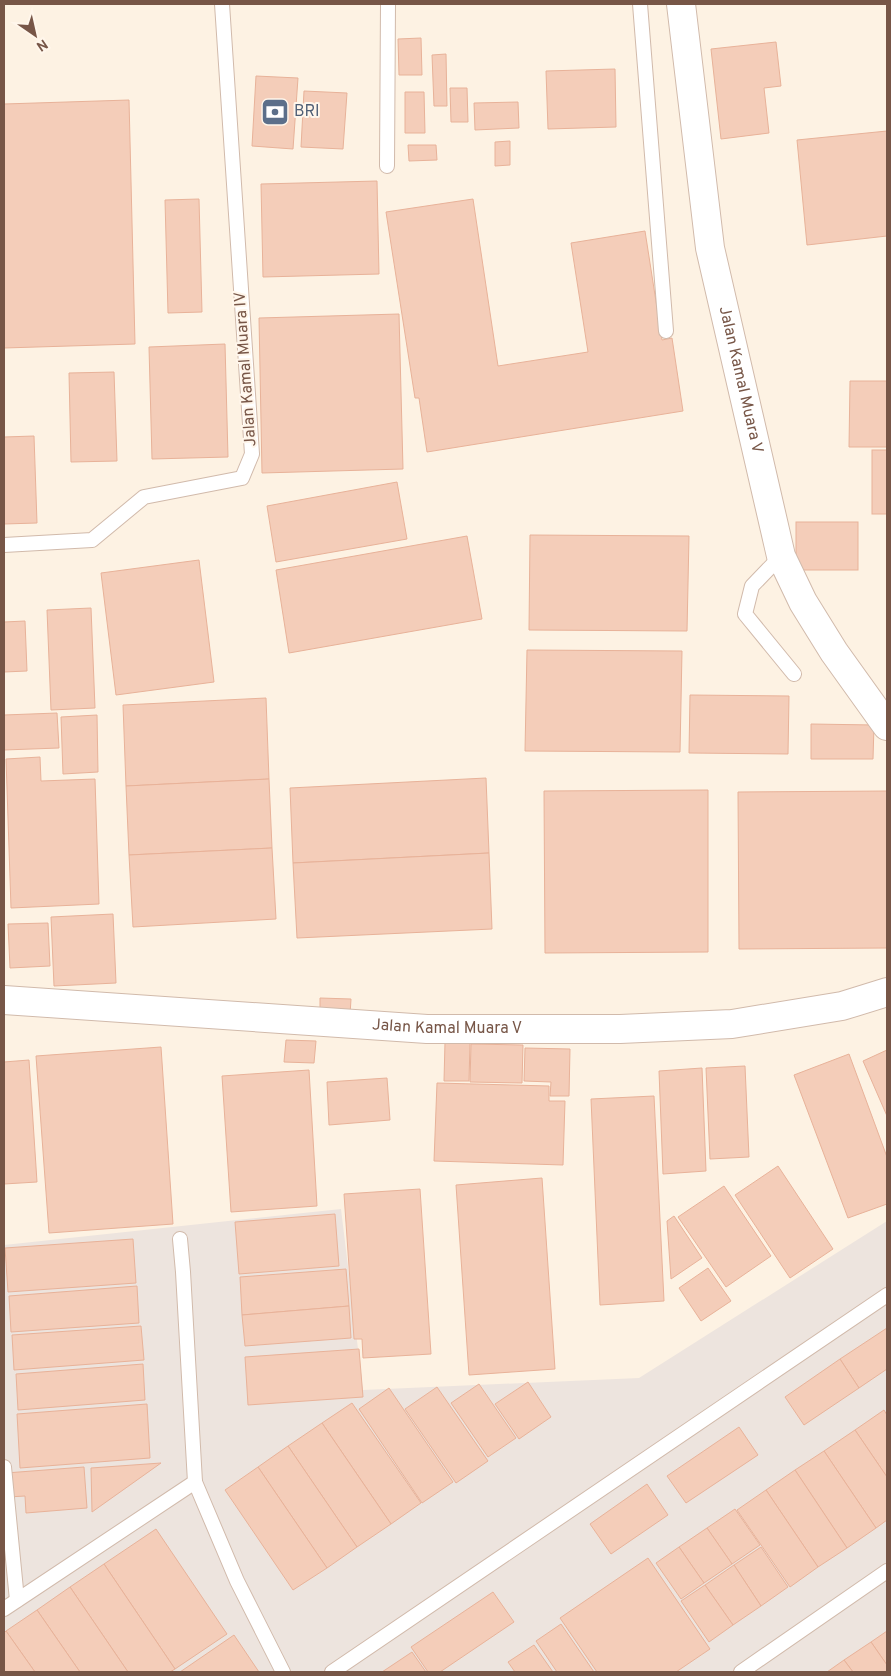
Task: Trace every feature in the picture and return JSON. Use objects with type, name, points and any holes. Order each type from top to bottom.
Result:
[{"type":"street","name":"Jalan Kamal Muara V","points":[[681,4],[710,248],[781,556],[804,602],[834,652],[887,726]]},
{"type":"street","name":"Jalan Kamal Muara V","points":[[4,1000],[427,1029],[620,1028],[732,1024],[842,1006],[887,992]]},
{"type":"lane","name":"Jalan Kamal Muara IV","points":[[4,545],[92,540],[144,497],[242,478],[252,454],[222,4]]},
{"type":"lane","points":[[387,166],[388,4]]},
{"type":"lane","points":[[640,4],[666,331]]},
{"type":"lane","points":[[781,556],[752,586],[745,614],[794,674]]},
{"type":"lane","points":[[180,1239],[195,1482],[237,1581],[283,1672]]},
{"type":"lane","points":[[332,1672],[887,1295]]},
{"type":"lane","points":[[4,1467],[17,1600]]},
{"type":"lane","points":[[4,1609],[195,1482]]},
{"type":"lane","points":[[741,1672],[887,1571]]},
{"type":"shaded area","points":[[341,1209],[363,1390],[639,1378],[887,1221],[887,1672],[4,1672],[4,1245]]},
{"type":"building","points":[[421,38],[422,75],[399,75],[398,39]]},
{"type":"building","points":[[776,42],[781,86],[764,88],[769,133],[721,139],[711,49]]},
{"type":"building","points":[[446,54],[447,106],[434,106],[432,55]]},
{"type":"building","points":[[615,69],[616,127],[548,129],[546,71]]},
{"type":"building","name":"BRI","points":[[256,76],[298,78],[293,149],[252,146]]},
{"type":"building","points":[[450,88],[467,88],[468,122],[451,122]]},
{"type":"building","points":[[304,91],[347,93],[343,149],[301,147]]},
{"type":"building","points":[[405,92],[424,92],[425,133],[405,133]]},
{"type":"building","points":[[129,100],[135,344],[4,348],[4,104]]},
{"type":"building","points":[[518,102],[519,128],[475,130],[474,103]]},
{"type":"building","points":[[887,131],[887,236],[807,245],[797,140]]},
{"type":"building","points":[[510,141],[510,165],[495,166],[495,142]]},
{"type":"building","points":[[408,145],[436,145],[437,160],[409,161]]},
{"type":"building","points":[[377,181],[379,274],[263,277],[261,184]]},
{"type":"building","points":[[199,199],[202,312],[168,313],[165,200]]},
{"type":"building","points":[[473,199],[498,366],[588,352],[571,243],[645,231],[662,340],[672,338],[683,411],[427,452],[419,398],[415,398],[386,212]]},
{"type":"building","points":[[399,314],[403,469],[262,473],[259,318]]},
{"type":"building","points":[[225,344],[228,457],[152,459],[149,347]]},
{"type":"building","points":[[114,372],[117,461],[71,462],[69,373]]},
{"type":"building","points":[[850,381],[887,381],[887,447],[849,447]]},
{"type":"building","points":[[34,436],[37,523],[4,524],[4,437]]},
{"type":"building","points":[[872,450],[887,450],[887,514],[872,514]]},
{"type":"building","points":[[397,482],[407,539],[276,562],[267,506]]},
{"type":"building","points":[[796,522],[858,522],[858,570],[796,570]]},
{"type":"building","points":[[530,535],[689,536],[687,631],[529,630]]},
{"type":"building","points":[[467,536],[482,619],[289,653],[276,570]]},
{"type":"building","points":[[199,560],[214,682],[116,695],[101,573]]},
{"type":"building","points":[[91,608],[95,708],[51,710],[47,610]]},
{"type":"building","points":[[25,621],[27,671],[4,672],[4,622]]},
{"type":"building","points":[[527,650],[682,651],[680,752],[525,751]]},
{"type":"building","points":[[690,695],[789,696],[788,754],[689,753]]},
{"type":"building","points":[[266,698],[269,779],[126,786],[123,705]]},
{"type":"building","points":[[57,713],[59,748],[4,750],[4,715]]},
{"type":"building","points":[[97,715],[98,772],[63,774],[61,717]]},
{"type":"building","points":[[811,724],[874,725],[873,759],[811,759]]},
{"type":"building","points":[[40,757],[41,781],[95,779],[99,904],[11,908],[6,759]]},
{"type":"building","points":[[486,778],[489,853],[293,863],[290,788]]},
{"type":"building","points":[[269,779],[272,848],[129,855],[126,786]]},
{"type":"building","points":[[708,790],[708,952],[545,953],[544,791]]},
{"type":"building","points":[[887,791],[887,948],[739,949],[738,792]]},
{"type":"building","points":[[272,848],[276,919],[133,927],[129,855]]},
{"type":"building","points":[[489,853],[492,929],[297,938],[293,863]]},
{"type":"building","points":[[113,914],[116,983],[54,986],[51,917]]},
{"type":"building","points":[[48,923],[50,966],[10,968],[8,924]]},
{"type":"building","points":[[320,998],[351,999],[350,1015],[320,1013]]},
{"type":"building","points":[[286,1040],[316,1041],[314,1063],[284,1062]]},
{"type":"building","points":[[445,1042],[470,1043],[469,1081],[444,1081]]},
{"type":"building","points":[[471,1044],[523,1045],[522,1083],[470,1082]]},
{"type":"building","points":[[161,1047],[173,1224],[49,1233],[36,1056]]},
{"type":"building","points":[[525,1048],[570,1049],[569,1096],[550,1096],[551,1082],[524,1081]]},
{"type":"building","points":[[887,1050],[887,1116],[863,1061]]},
{"type":"building","points":[[849,1054],[887,1157],[887,1204],[848,1218],[794,1075]]},
{"type":"building","points":[[29,1060],[37,1182],[4,1184],[4,1062]]},
{"type":"building","points":[[745,1066],[749,1157],[710,1159],[706,1068]]},
{"type":"building","points":[[702,1068],[706,1171],[663,1174],[659,1071]]},
{"type":"building","points":[[309,1070],[317,1206],[231,1212],[222,1076]]},
{"type":"building","points":[[387,1078],[390,1120],[329,1125],[327,1082]]},
{"type":"building","points":[[437,1083],[549,1086],[549,1101],[565,1101],[563,1165],[434,1161]]},
{"type":"building","points":[[654,1096],[664,1301],[600,1305],[591,1099]]},
{"type":"building","points":[[778,1166],[833,1249],[790,1278],[735,1195]]},
{"type":"building","points":[[542,1178],[555,1369],[469,1375],[456,1185]]},
{"type":"building","points":[[724,1186],[771,1256],[726,1287],[678,1217]]},
{"type":"building","points":[[420,1189],[431,1354],[363,1358],[362,1339],[354,1339],[344,1194]]},
{"type":"building","points":[[335,1214],[339,1266],[239,1274],[235,1222]]},
{"type":"building","points":[[674,1216],[702,1258],[671,1279],[667,1221]]},
{"type":"building","points":[[133,1239],[136,1283],[8,1292],[5,1248]]},
{"type":"building","points":[[708,1268],[731,1301],[701,1321],[679,1288]]},
{"type":"building","points":[[346,1269],[349,1306],[242,1315],[240,1277]]},
{"type":"building","points":[[137,1286],[139,1323],[11,1332],[9,1296]]},
{"type":"building","points":[[349,1306],[351,1338],[245,1346],[242,1315]]},
{"type":"building","points":[[141,1326],[144,1360],[14,1370],[12,1335]]},
{"type":"building","points":[[887,1328],[887,1369],[859,1388],[840,1359]]},
{"type":"building","points":[[359,1349],[363,1397],[248,1405],[245,1357]]},
{"type":"building","points":[[840,1359],[859,1388],[804,1425],[785,1397]]},
{"type":"building","points":[[143,1364],[145,1400],[18,1410],[16,1374]]},
{"type":"building","points":[[528,1382],[551,1417],[519,1439],[495,1404]]},
{"type":"building","points":[[479,1384],[516,1438],[488,1457],[451,1403]]},
{"type":"building","points":[[437,1387],[488,1461],[456,1483],[405,1409]]},
{"type":"building","points":[[389,1388],[453,1482],[422,1503],[359,1409]]},
{"type":"building","points":[[352,1403],[421,1503],[391,1524],[322,1423]]},
{"type":"building","points":[[147,1404],[150,1458],[20,1468],[17,1414]]},
{"type":"building","points":[[884,1410],[887,1415],[887,1477],[855,1430]]},
{"type":"building","points":[[322,1423],[391,1524],[357,1547],[288,1446]]},
{"type":"building","points":[[739,1427],[758,1455],[686,1503],[667,1476]]},
{"type":"building","points":[[855,1430],[887,1477],[887,1520],[876,1528],[824,1451]]},
{"type":"building","points":[[288,1446],[357,1547],[327,1568],[258,1467]]},
{"type":"building","points":[[824,1451],[876,1528],[847,1548],[795,1470]]},
{"type":"building","points":[[161,1463],[92,1512],[91,1468]]},
{"type":"building","points":[[84,1467],[87,1508],[26,1513],[25,1496],[8,1497],[6,1473]]},
{"type":"building","points":[[258,1467],[327,1568],[293,1590],[225,1490]]},
{"type":"building","points":[[795,1470],[847,1548],[818,1567],[766,1490]]},
{"type":"building","points":[[647,1484],[668,1515],[611,1554],[590,1524]]},
{"type":"building","points":[[766,1490],[818,1567],[790,1587],[737,1510]]},
{"type":"building","points":[[735,1509],[760,1545],[732,1564],[707,1528]]},
{"type":"building","points":[[707,1528],[732,1564],[704,1583],[679,1547]]},
{"type":"building","points":[[156,1529],[227,1634],[175,1669],[104,1564]]},
{"type":"building","points":[[679,1547],[704,1583],[681,1599],[656,1563]]},
{"type":"building","points":[[761,1547],[788,1587],[761,1606],[734,1565]]},
{"type":"building","points":[[648,1558],[710,1649],[676,1672],[597,1672],[560,1618]]},
{"type":"building","points":[[104,1564],[175,1669],[170,1672],[128,1672],[70,1587]]},
{"type":"building","points":[[734,1565],[761,1606],[733,1625],[705,1585]]},
{"type":"building","points":[[705,1585],[733,1625],[709,1642],[681,1601]]},
{"type":"building","points":[[70,1587],[128,1672],[80,1672],[37,1610]]},
{"type":"building","points":[[493,1592],[514,1622],[440,1672],[428,1672],[411,1647]]},
{"type":"building","points":[[37,1610],[80,1672],[35,1672],[6,1631]]},
{"type":"building","points":[[561,1624],[594,1672],[557,1672],[536,1641]]},
{"type":"building","points":[[6,1631],[35,1672],[4,1672],[4,1633]]},
{"type":"building","points":[[887,1631],[887,1665],[871,1642]]},
{"type":"building","points":[[234,1635],[259,1672],[180,1672]]},
{"type":"building","points":[[871,1642],[887,1665],[887,1672],[853,1672],[844,1660]]},
{"type":"building","points":[[534,1645],[553,1672],[515,1672],[508,1662]]},
{"type":"building","points":[[412,1652],[426,1672],[382,1672]]},
{"type":"building","points":[[844,1660],[853,1672],[827,1672]]},
{"type":"place","name":"BRI","points":[[275,112]]}]
